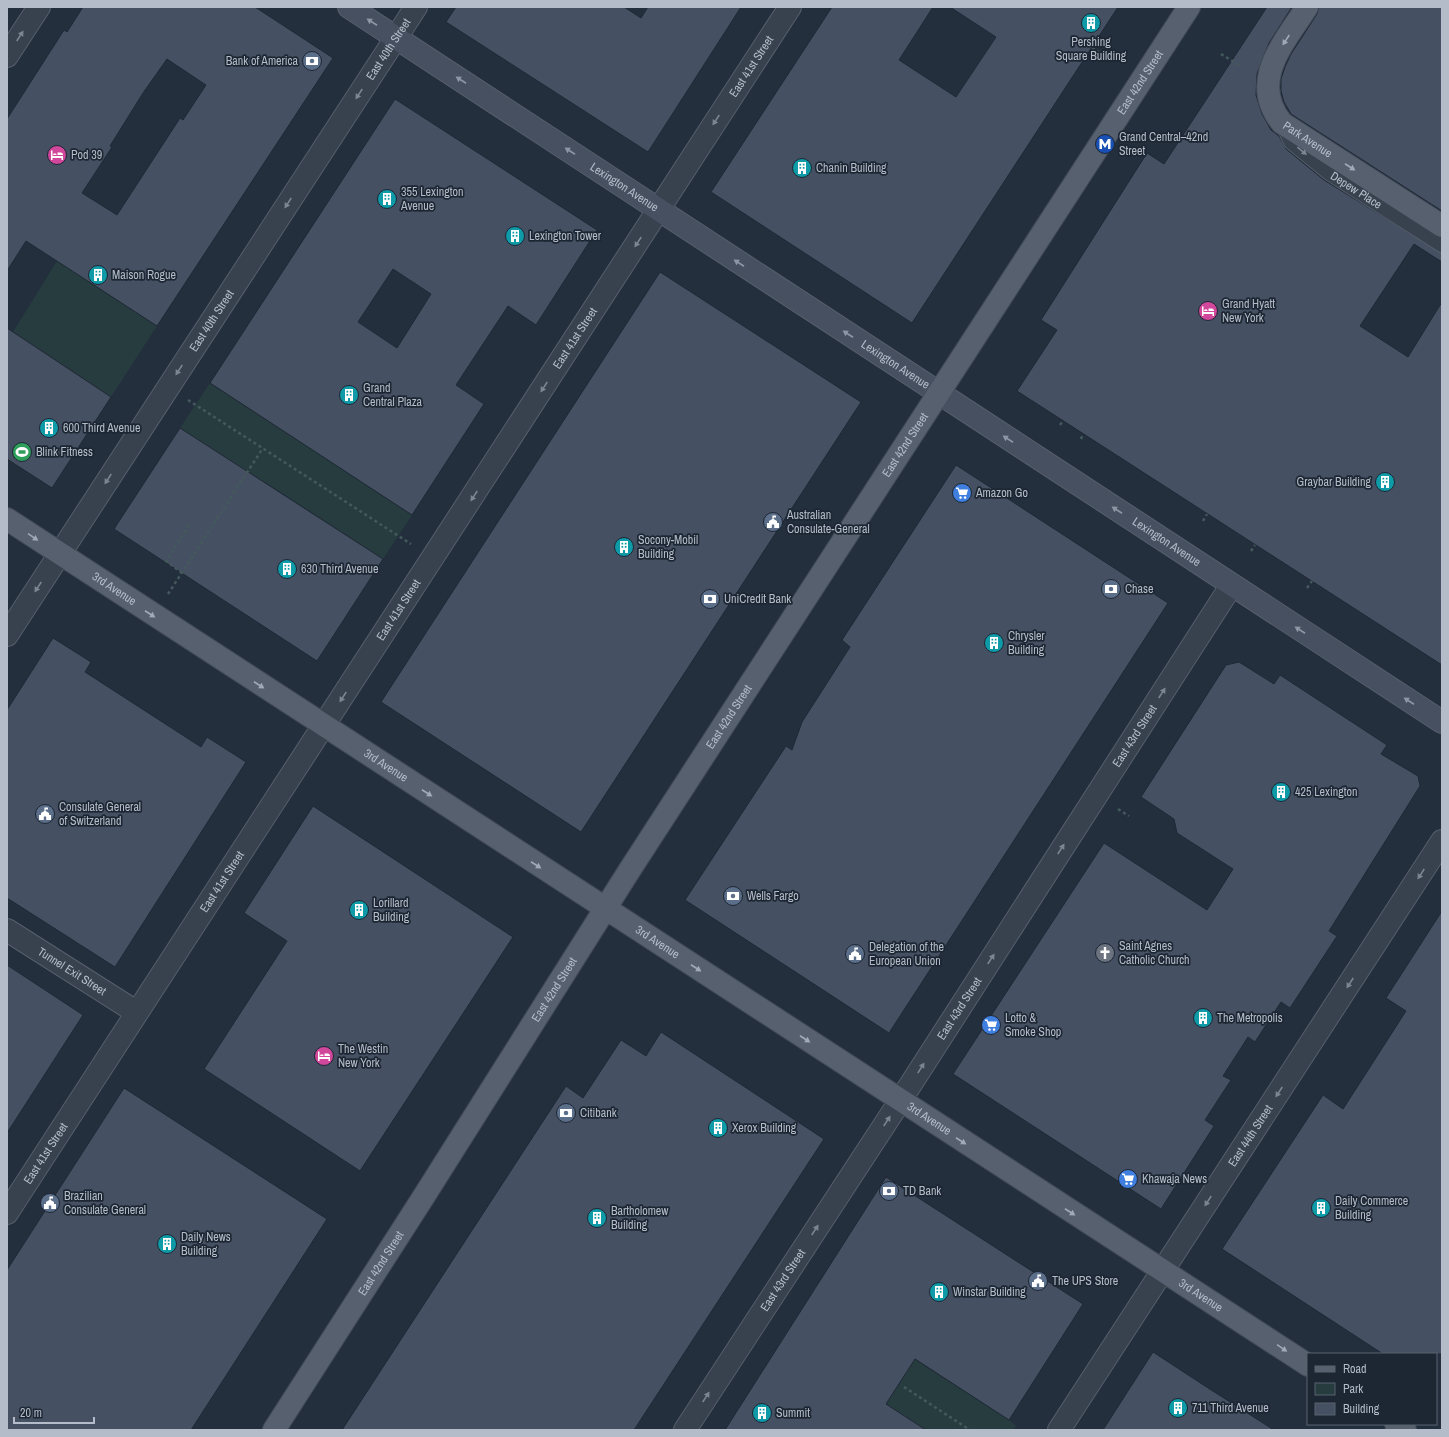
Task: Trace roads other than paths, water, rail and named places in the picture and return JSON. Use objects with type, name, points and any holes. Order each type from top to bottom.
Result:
[{"type":"main road","name":"Lexington Avenue","points":[[349,7],[1231,586],[1442,722]]},
{"type":"main road","name":"East 42nd Street","points":[[274,1430],[430,1187],[605,909],[1189,7]]},
{"type":"main road","name":"Park Avenue","points":[[1307,7],[1270,66],[1268,81],[1270,99],[1277,117],[1282,123],[1442,226]]},
{"type":"main road","name":"3rd Avenue","points":[[7,520],[1162,1272],[1307,1364]]},
{"type":"street","points":[[7,56],[39,7]]},
{"type":"street","name":"East 40th Street","points":[[7,634],[416,7]]},
{"type":"street","name":"East 41st Street","points":[[7,1213],[136,1012],[324,726],[790,7]]},
{"type":"street","name":"East 43rd Street","points":[[685,1430],[900,1101],[1231,586]]},
{"type":"street","name":"East 44th Street","points":[[1059,1430],[1442,841]]},
{"type":"street","name":"Tunnel Exit Street","points":[[7,930],[136,1012]]},
{"type":"lane","name":"Depew Place","points":[[1282,123],[1286,135],[1291,142],[1329,173],[1442,245]]},
{"type":"place","name":"Pershing Square Building","points":[[1091,23]]},
{"type":"place","name":"Bank of America","points":[[312,61]]},
{"type":"place","name":"Grand Central–42nd Street","points":[[1105,144]]},
{"type":"place","name":"Pod 39","points":[[57,155]]},
{"type":"place","name":"Chanin Building","points":[[802,168]]},
{"type":"place","name":"355 Lexington Avenue","points":[[387,199]]},
{"type":"place","name":"Lexington Tower","points":[[515,236]]},
{"type":"place","name":"Maison Rogue","points":[[98,275]]},
{"type":"place","name":"Grand Hyatt New York","points":[[1208,311]]},
{"type":"place","name":"Grand Central Plaza","points":[[349,395]]},
{"type":"place","name":"600 Third Avenue","points":[[49,428]]},
{"type":"place","name":"Blink Fitness","points":[[22,452]]},
{"type":"place","name":"Graybar Building","points":[[1385,482]]},
{"type":"place","name":"Amazon Go","points":[[962,493]]},
{"type":"place","name":"Australian Consulate-General","points":[[773,522]]},
{"type":"place","name":"Socony-Mobil Building","points":[[624,547]]},
{"type":"place","name":"630 Third Avenue","points":[[287,569]]},
{"type":"place","name":"Chase","points":[[1111,589]]},
{"type":"place","name":"UniCredit Bank","points":[[710,599]]},
{"type":"place","name":"Chrysler Building","points":[[994,643]]},
{"type":"place","name":"425 Lexington","points":[[1281,792]]},
{"type":"place","name":"Consulate General of Switzerland","points":[[45,814]]},
{"type":"place","name":"Wells Fargo","points":[[733,896]]},
{"type":"place","name":"Lorillard Building","points":[[359,910]]},
{"type":"place","name":"Saint Agnes Catholic Church","points":[[1105,953]]},
{"type":"place","name":"Delegation of the European Union","points":[[855,954]]},
{"type":"place","name":"The Metropolis","points":[[1203,1018]]},
{"type":"place","name":"Lotto & Smoke Shop","points":[[991,1025]]},
{"type":"place","name":"The Westin New York","points":[[324,1056]]},
{"type":"place","name":"Citibank","points":[[566,1113]]},
{"type":"place","name":"Xerox Building","points":[[718,1128]]},
{"type":"place","name":"Khawaja News","points":[[1128,1179]]},
{"type":"place","name":"TD Bank","points":[[889,1191]]},
{"type":"place","name":"Brazilian Consulate General","points":[[50,1203]]},
{"type":"place","name":"Daily Commerce Building","points":[[1321,1208]]},
{"type":"place","name":"Bartholomew Building","points":[[597,1218]]},
{"type":"place","name":"Daily News Building","points":[[167,1244]]},
{"type":"place","name":"The UPS Store","points":[[1038,1281]]},
{"type":"place","name":"Winstar Building","points":[[939,1292]]},
{"type":"place","name":"711 Third Avenue","points":[[1178,1408]]},
{"type":"place","name":"Summit","points":[[762,1413]]}]
